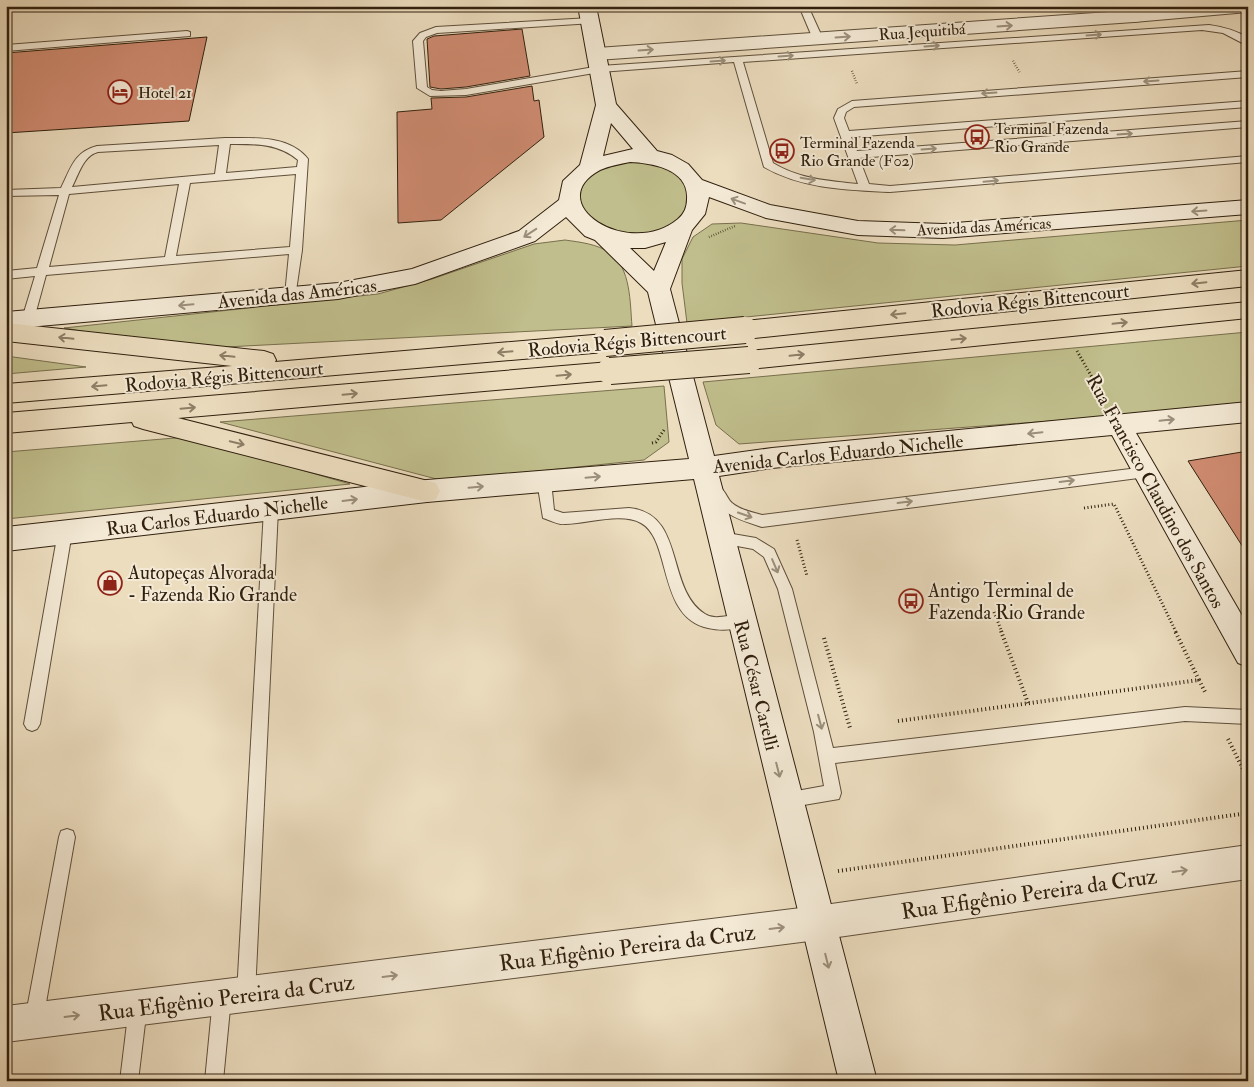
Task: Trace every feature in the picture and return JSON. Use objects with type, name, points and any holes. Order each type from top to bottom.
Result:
[{"type":"highway","name":"Rodovia Régis Bittencourt","points":[[6,394],[745,330],[1248,278]]},
{"type":"highway","name":"Rodovia Régis Bittencourt","points":[[6,423],[748,360],[1248,310]]},
{"type":"highway","points":[[6,332],[328,367]]},
{"type":"highway","points":[[122,414],[427,491]]},
{"type":"main road","name":"Rua Jequitibá","points":[[598,62],[818,38],[1131,12],[1248,7]]},
{"type":"main road","points":[[589,14],[606,105],[590,166]]},
{"type":"main road","points":[[606,105],[650,156]]},
{"type":"main road","points":[[628,155],[650,156],[670,162],[686,172],[697,185],[700,200],[695,214],[683,226],[667,235],[646,240],[624,240],[604,236],[587,228],[575,216],[569,203],[570,189],[577,176],[590,166],[615,157],[628,155]]},
{"type":"main road","name":"Avenida das Américas","points":[[697,185],[766,211],[858,228],[943,231],[1248,207]]},
{"type":"main road","name":"Avenida das Américas","points":[[17,320],[369,286],[415,276],[527,236],[569,203]]},
{"type":"main road","points":[[604,236],[659,289],[683,226]]},
{"type":"main road","name":"Rua César Carelli","points":[[659,289],[702,468],[858,1081]]},
{"type":"main road","name":"Avenida Carlos Eduardo Nichelle","points":[[427,491],[702,468],[772,458],[1248,412]]},
{"type":"main road","name":"Rua Francisco Claudino dos Santos","points":[[1119,424],[1248,654]]},
{"type":"main road","name":"Rua Carlos Eduardo Nichelle","points":[[6,539],[427,491]]},
{"type":"main road","name":"Rua Efigênio Pereira da Cruz","points":[[20,1022],[818,923],[1248,862]]},
{"type":"lane","points":[[803,6],[818,38]]},
{"type":"lane","points":[[589,14],[436,30],[423,34],[418,41],[422,88],[430,93],[466,92],[598,62],[738,60],[1202,27],[1218,28],[1236,34],[1248,43]]},
{"type":"lane","points":[[6,48],[187,34]]},
{"type":"lane","points":[[738,60],[768,165],[799,178],[890,189],[1248,159]]},
{"type":"lane","points":[[865,187],[839,118],[841,111],[852,104],[1248,74]]},
{"type":"lane","points":[[845,134],[1248,104]]},
{"type":"lane","points":[[853,155],[1248,124]]},
{"type":"lane","points":[[220,177],[225,141]]},
{"type":"lane","points":[[17,320],[42,271],[65,190],[80,161],[88,152],[97,149],[225,141],[264,141],[290,150],[303,159],[291,295]]},
{"type":"lane","points":[[6,193],[65,190],[302,170]]},
{"type":"lane","points":[[170,260],[185,180]]},
{"type":"lane","points":[[6,275],[296,250]]},
{"type":"lane","points":[[702,468],[726,507],[742,515],[762,521],[1146,472]]},
{"type":"lane","points":[[544,481],[546,507],[548,514],[554,517],[563,519],[637,514],[648,520],[657,529],[680,595],[689,610],[700,620],[715,623],[742,621]]},
{"type":"lane","points":[[214,1081],[234,996],[271,509]]},
{"type":"lane","points":[[32,724],[65,532]]},
{"type":"lane","points":[[721,538],[756,544],[769,553],[785,589],[827,756],[833,793],[786,800]]},
{"type":"lane","points":[[827,756],[1185,714],[1248,717]]},
{"type":"lane","points":[[20,1022],[67,837]]},
{"type":"lane","points":[[129,1081],[138,1007]]},
{"type":"path","points":[[844,52],[864,102]]},
{"type":"path","points":[[703,241],[732,226],[741,227]]},
{"type":"path","name":"Rua Francisco Claudino dos Santos","points":[[1064,328],[1119,424]]},
{"type":"path","points":[[650,444],[656,442],[662,435],[665,426]]},
{"type":"path","points":[[890,722],[1199,680],[1114,504],[1084,508]]},
{"type":"path","points":[[797,540],[807,577]]},
{"type":"path","points":[[994,612],[1028,703]]},
{"type":"path","points":[[823,634],[850,728],[860,726]]},
{"type":"path","points":[[836,865],[837,871],[1248,813]]},
{"type":"shaded area","points":[[629,159],[665,165],[689,184],[690,210],[667,230],[628,236],[581,215],[576,190],[595,168]]},
{"type":"shaded area","points":[[1248,220],[1248,266],[687,323],[682,283],[682,259],[693,237],[712,224],[741,223],[878,243],[955,245]]},
{"type":"shaded area","points":[[565,240],[600,247],[617,260],[626,277],[630,297],[632,326],[187,349],[64,328],[378,294],[432,279],[534,244]]},
{"type":"shaded area","points":[[1248,332],[1248,403],[1118,416],[739,444],[716,425],[703,382]]},
{"type":"shaded area","points":[[6,356],[86,367],[6,374]]},
{"type":"shaded area","points":[[664,386],[669,442],[644,460],[444,481],[220,422]]},
{"type":"shaded area","points":[[187,437],[350,484],[6,519],[6,452]]},
{"type":"building","points":[[522,29],[530,76],[466,87],[441,89],[430,87],[427,39],[434,36]]},
{"type":"building","points":[[207,37],[189,121],[6,133],[6,53]]},
{"type":"building","points":[[532,86],[534,101],[539,100],[544,137],[441,220],[398,223],[397,112],[432,109],[431,98],[466,97]]},
{"type":"building","points":[[1248,451],[1248,555],[1188,461]]},
{"type":"place","name":"Hotel 21","points":[[120,92]]},
{"type":"place","name":"Terminal Fazenda Rio Grande","points":[[977,137]]},
{"type":"place","name":"Terminal Fazenda Rio Grande (F02)","points":[[782,151]]},
{"type":"place","name":"Autopeças Alvorada - Fazenda Rio Grande","points":[[110,583]]},
{"type":"place","name":"Antigo Terminal de Fazenda Rio Grande","points":[[911,601]]}]
